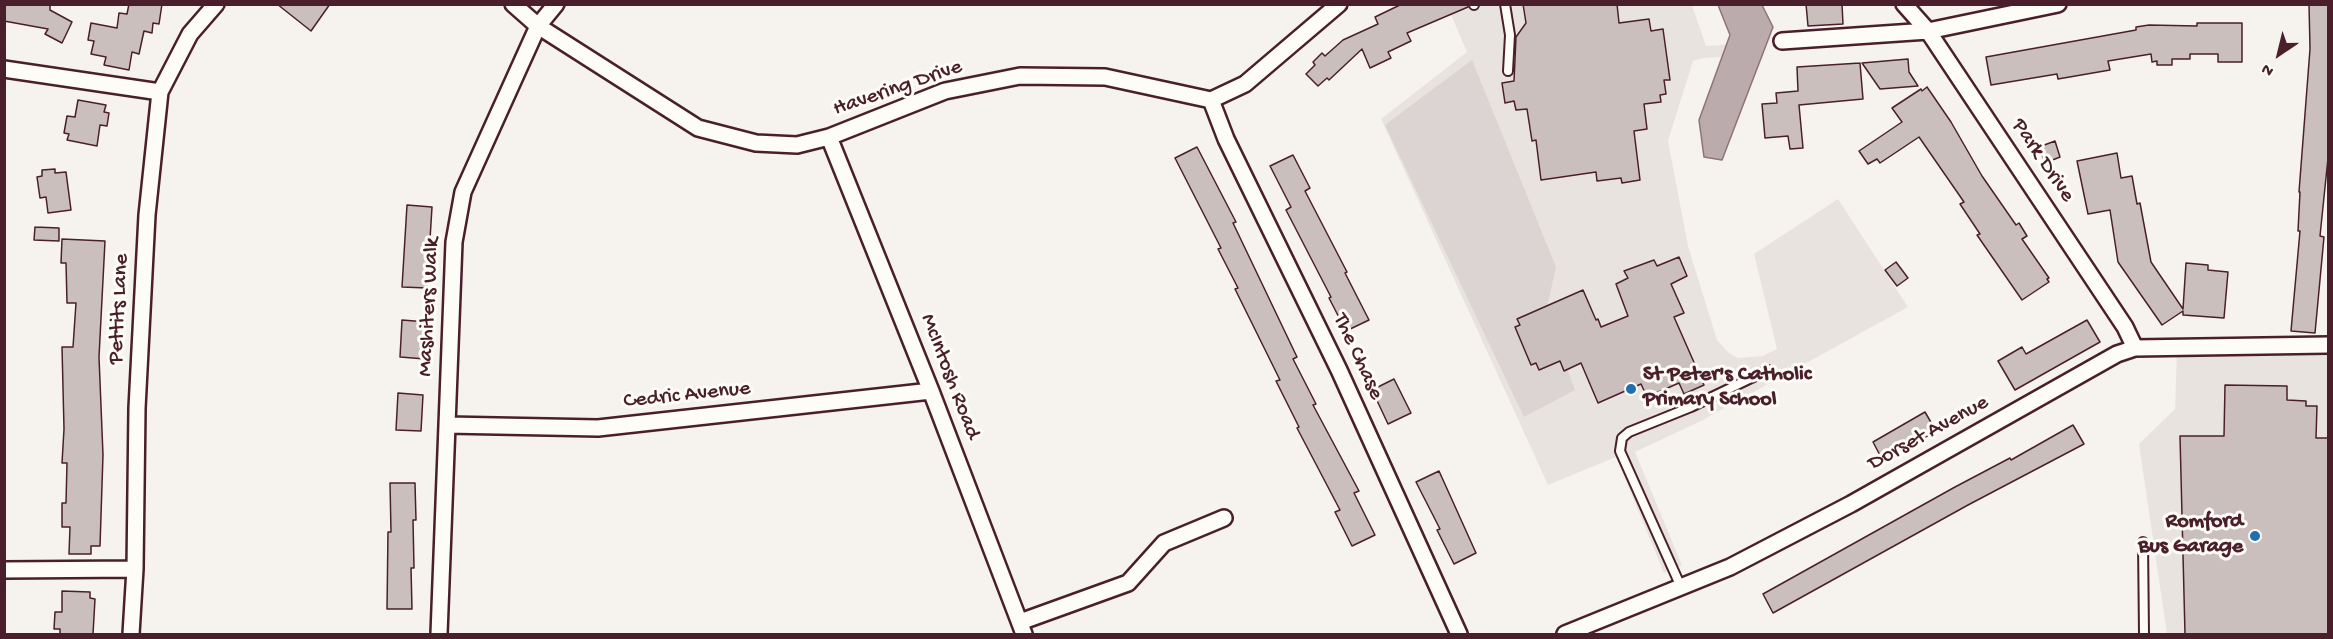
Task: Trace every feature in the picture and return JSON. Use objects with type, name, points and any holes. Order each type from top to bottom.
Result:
[{"type":"street","name":"Pettits Lane","points":[[131,634],[135,569],[137,408],[144,261],[160,92],[190,34],[216,4]]},
{"type":"street","name":"Havering Drive","points":[[513,4],[538,26],[698,128],[756,143],[797,145],[829,137],[945,91],[1020,76],[1106,77],[1211,100]]},
{"type":"street","name":"Mashiters Walk","points":[[439,634],[454,242],[463,192],[538,26],[556,4]]},
{"type":"street","points":[[1211,100],[1245,84],[1339,4]]},
{"type":"street","name":"Park Drive","points":[[1904,4],[1928,31],[2125,327],[2134,348]]},
{"type":"street","points":[[1782,41],[1928,31],[2058,4]]},
{"type":"street","points":[[4,69],[160,92]]},
{"type":"street","name":"The Chase","points":[[1211,100],[1226,139],[1339,370],[1459,634]]},
{"type":"street","name":"McIntosh Road","points":[[829,137],[931,391],[1022,628]]},
{"type":"street","name":"Dorset Avenue","points":[[1565,634],[1730,567],[1851,504],[2117,354],[2134,348],[2328,345]]},
{"type":"street","name":"Cedric Avenue","points":[[447,425],[598,428],[931,391]]},
{"type":"street","points":[[1022,628],[1128,583],[1164,543],[1224,518]]},
{"type":"street","points":[[4,570],[135,569]]},
{"type":"lane","points":[[1505,4],[1510,35],[1508,71]]},
{"type":"lane","points":[[1681,587],[1620,451],[1622,438],[1629,432],[1691,407],[1768,370]]},
{"type":"lane","points":[[2143,542],[2144,634]]},
{"type":"shaded area","points":[[1447,5],[1692,5],[1706,46],[1764,42],[1764,54],[1704,58],[1693,61],[1668,141],[1688,246],[1717,340],[1729,353],[1738,358],[1763,356],[1777,349],[1754,254],[1838,199],[1908,307],[1701,421],[1635,452],[1682,565],[1664,573],[1616,457],[1548,485],[1381,119],[1467,52]]},
{"type":"shaded area","points":[[1718,5],[1762,5],[1773,27],[1722,160],[1704,157],[1699,120],[1730,35]]},
{"type":"shaded area","points":[[1472,60],[1556,267],[1546,312],[1575,390],[1524,417],[1385,125]]},
{"type":"shaded area","name":"Romford Bus Garage","points":[[2177,350],[2328,353],[2328,634],[2167,634],[2139,444],[2175,409]]},
{"type":"building","points":[[4,4],[50,4],[50,10],[72,22],[62,43],[45,34],[48,29],[4,21]]},
{"type":"building","points":[[129,4],[162,4],[159,24],[153,23],[152,33],[144,31],[139,54],[132,52],[129,70],[104,65],[106,57],[91,54],[94,41],[88,40],[91,23],[117,28],[119,13],[127,14]]},
{"type":"building","points":[[277,4],[330,4],[311,31]]},
{"type":"building","points":[[1402,4],[1468,4],[1468,7],[1407,33],[1411,41],[1388,52],[1391,58],[1370,68],[1362,49],[1329,80],[1327,78],[1318,86],[1306,74],[1322,53],[1325,56],[1343,40],[1378,24],[1375,17]]},
{"type":"building","points":[[1523,4],[1617,4],[1619,23],[1649,19],[1651,31],[1663,29],[1670,80],[1664,80],[1666,94],[1660,95],[1661,102],[1644,104],[1647,129],[1634,131],[1640,180],[1622,183],[1621,178],[1597,181],[1596,172],[1541,180],[1536,140],[1532,141],[1527,109],[1516,110],[1514,101],[1505,103],[1502,83],[1514,81],[1516,37],[1526,23]]},
{"type":"building","points":[[1806,4],[1842,4],[1843,24],[1808,26]]},
{"type":"building","points":[[2309,4],[2328,4],[2328,158],[2320,236],[2324,237],[2315,333],[2291,331],[2300,231],[2298,231],[2299,192],[2310,49]]},
{"type":"building","points":[[2197,23],[2242,23],[2242,62],[2218,62],[2218,54],[2190,54],[2190,59],[2172,59],[2172,65],[2157,65],[2157,61],[2152,62],[2151,54],[2108,61],[2110,70],[2058,79],[2057,74],[1991,85],[1986,57],[2136,30],[2136,27],[2197,26]]},
{"type":"building","points":[[1908,59],[1909,72],[1918,86],[1880,89],[1862,63]]},
{"type":"building","points":[[1860,63],[1863,99],[1799,105],[1803,148],[1790,149],[1788,136],[1765,138],[1762,104],[1777,103],[1776,93],[1798,91],[1797,67]]},
{"type":"building","points":[[1927,87],[1951,122],[1982,176],[2016,225],[2019,223],[2027,236],[2022,239],[2049,278],[2047,279],[2049,282],[2022,300],[1977,235],[1980,234],[1960,204],[1964,202],[1919,137],[1880,163],[1877,159],[1868,164],[1859,151],[1902,122],[1892,108]]},
{"type":"building","points":[[78,100],[106,105],[104,112],[109,113],[107,126],[100,125],[97,146],[67,140],[69,134],[64,133],[67,116],[75,117]]},
{"type":"building","points":[[2055,141],[2060,157],[2045,163],[2039,147]]},
{"type":"building","points":[[1197,147],[1236,222],[1233,223],[1297,357],[1293,359],[1316,404],[1313,405],[1359,491],[1354,493],[1375,535],[1352,546],[1335,512],[1340,510],[1297,428],[1299,427],[1276,381],[1280,380],[1235,289],[1238,288],[1218,249],[1221,248],[1175,158]]},
{"type":"building","points":[[2117,153],[2121,178],[2132,176],[2137,204],[2140,203],[2151,262],[2183,309],[2186,263],[2208,265],[2208,270],[2228,272],[2224,318],[2183,315],[2183,311],[2162,325],[2118,262],[2110,210],[2088,214],[2077,161]]},
{"type":"building","points":[[1293,155],[1310,188],[1305,191],[1369,320],[1346,331],[1286,210],[1291,207],[1270,166]]},
{"type":"building","points":[[55,169],[55,173],[66,172],[71,210],[48,213],[46,197],[40,198],[37,177],[42,176],[42,170]]},
{"type":"building","points":[[407,205],[432,207],[427,288],[402,287]]},
{"type":"building","points":[[35,227],[59,228],[59,241],[34,240]]},
{"type":"building","points":[[62,239],[105,241],[99,357],[103,455],[100,546],[91,546],[91,554],[69,554],[70,527],[62,527],[62,503],[66,503],[67,463],[62,463],[64,429],[62,347],[73,347],[76,303],[67,303],[66,263],[61,263]]},
{"type":"building","points":[[1679,257],[1687,276],[1671,284],[1684,313],[1674,317],[1704,385],[1684,394],[1679,383],[1647,397],[1641,384],[1598,403],[1581,363],[1564,371],[1560,361],[1539,370],[1536,363],[1531,365],[1515,327],[1520,325],[1517,319],[1583,290],[1601,327],[1628,316],[1616,284],[1628,278],[1624,271],[1654,260],[1657,266]]},
{"type":"building","points":[[1896,262],[1908,278],[1897,286],[1885,270]]},
{"type":"building","points":[[402,320],[427,322],[425,359],[400,357]]},
{"type":"building","points":[[2087,320],[2100,342],[2015,390],[1998,361],[2022,347],[2026,354]]},
{"type":"building","points":[[1394,379],[1411,413],[1388,424],[1372,390]]},
{"type":"building","name":"Romford Bus Garage","points":[[2225,385],[2287,386],[2287,400],[2306,401],[2306,406],[2317,406],[2316,438],[2328,438],[2328,634],[2185,634],[2180,436],[2224,436]]},
{"type":"building","points":[[398,393],[423,395],[421,431],[396,430]]},
{"type":"building","points":[[1925,412],[1936,431],[1883,461],[1873,442]]},
{"type":"building","points":[[2073,425],[2084,444],[1773,613],[1763,594],[1955,487],[2010,458],[2011,460]]},
{"type":"building","points":[[1439,471],[1476,553],[1454,564],[1437,530],[1440,529],[1416,482]]},
{"type":"building","points":[[390,483],[415,483],[414,568],[411,568],[412,609],[387,609],[388,532],[391,532]]},
{"type":"building","points":[[62,591],[90,592],[90,598],[95,599],[93,634],[60,634],[60,629],[54,629],[55,612],[62,612]]},
{"type":"place","name":"St Peter's Catholic Primary School","points":[[1631,389]]},
{"type":"place","name":"Romford Bus Garage","points":[[2255,536]]}]
